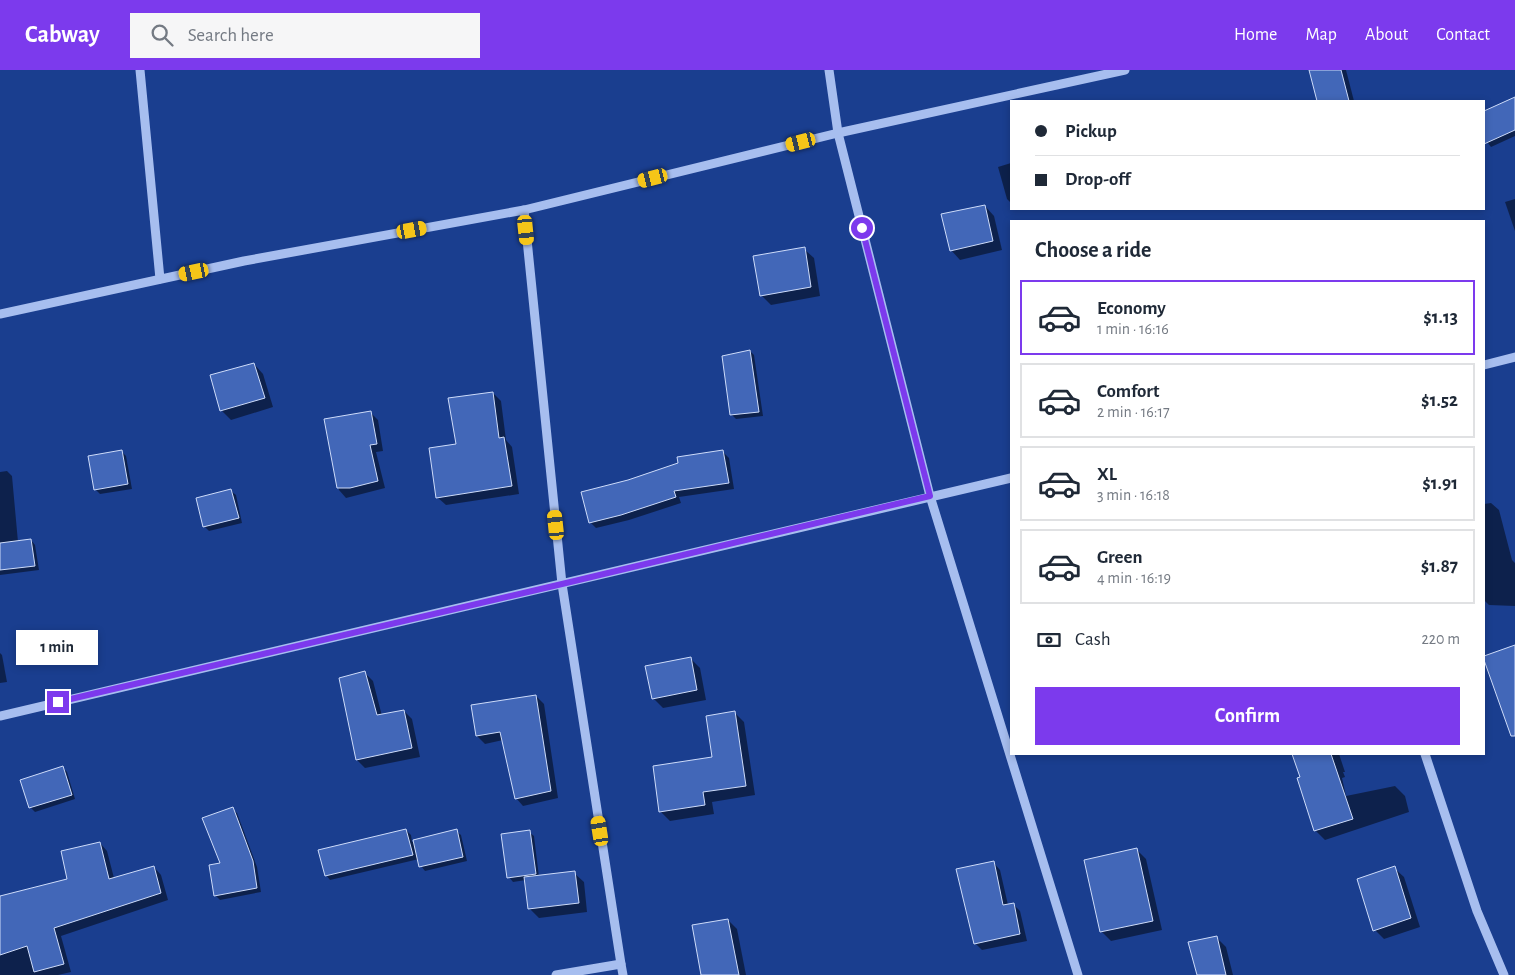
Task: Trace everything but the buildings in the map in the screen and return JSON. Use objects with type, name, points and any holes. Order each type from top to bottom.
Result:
[{"type":"street","points":[[140,70],[160,279]]},
{"type":"street","points":[[829,70],[838,133],[930,496],[1010,755]]},
{"type":"street","points":[[0,314],[244,261],[524,210],[838,133],[1125,70]]},
{"type":"street","points":[[524,210],[562,584],[623,975]]},
{"type":"street","points":[[1485,365],[1515,357]]},
{"type":"street","points":[[0,716],[1010,478]]},
{"type":"street","points":[[1010,755],[1078,975]]},
{"type":"street","points":[[1425,755],[1477,911],[1504,975]]},
{"type":"street","points":[[556,975],[621,964]]},
{"type":"route","points":[[58,702],[930,496],[862,228]]}]
